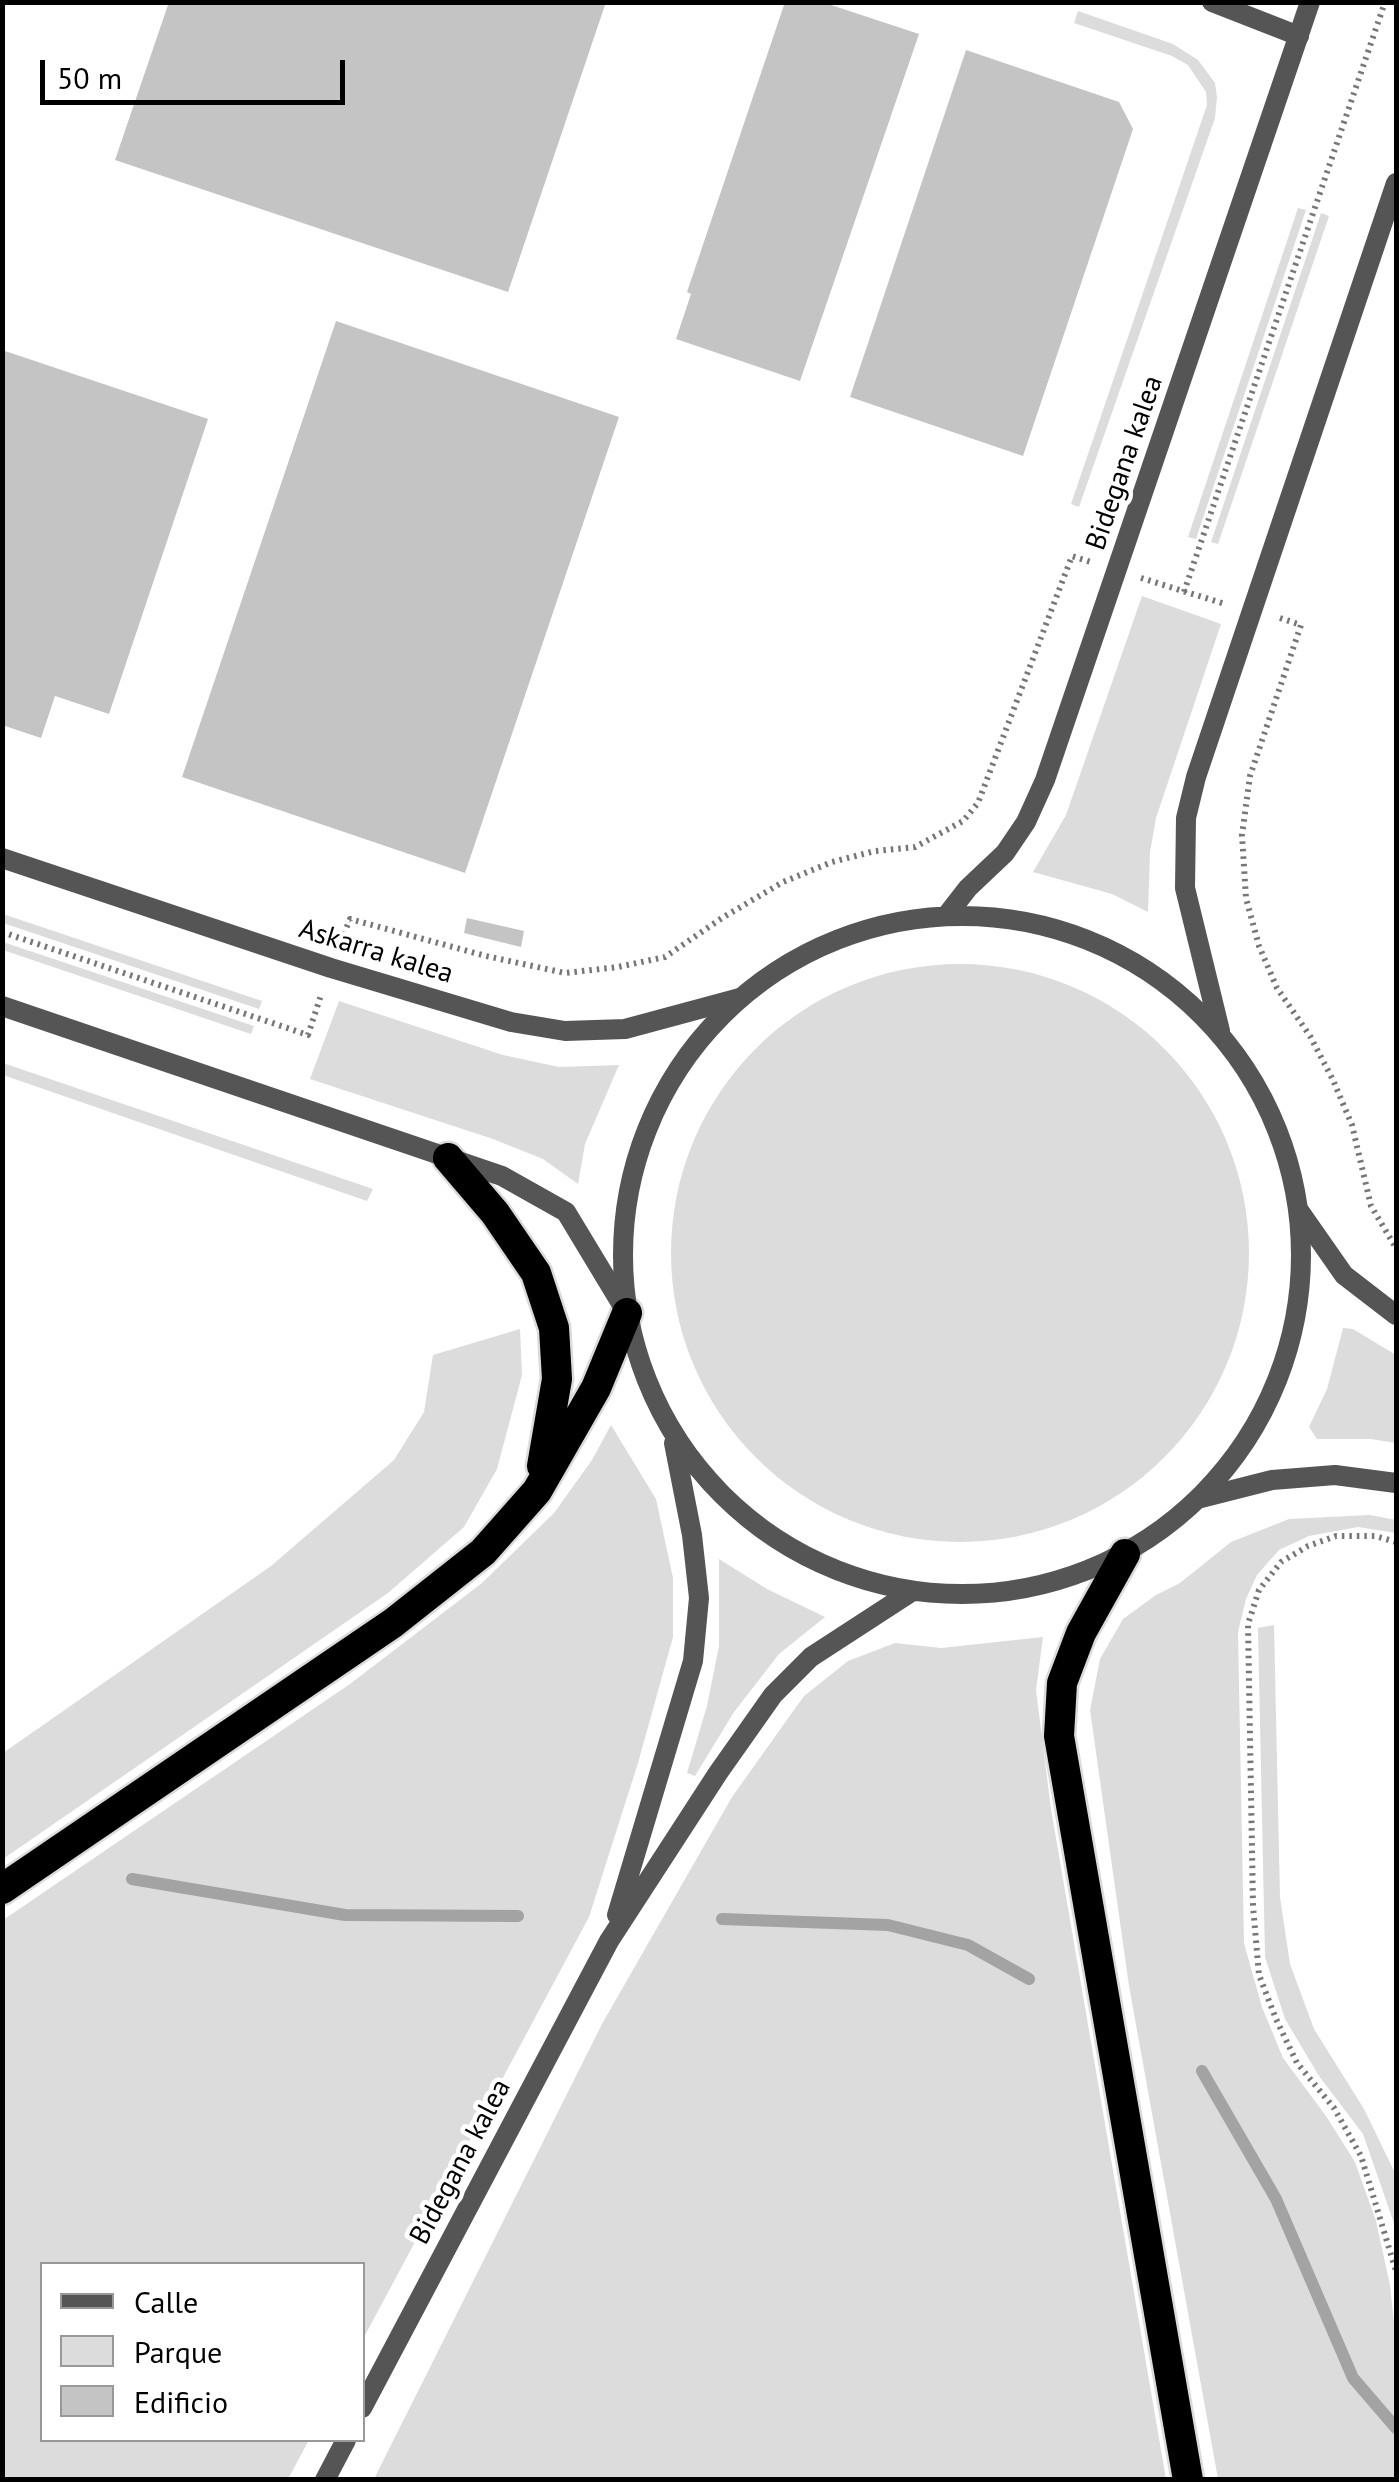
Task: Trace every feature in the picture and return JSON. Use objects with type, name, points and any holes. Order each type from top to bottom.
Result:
[{"type":"highway","points":[[448,1158],[495,1213],[536,1273],[554,1328],[557,1379],[537,1491]]},
{"type":"highway","points":[[2,1889],[393,1623],[483,1552],[537,1491],[596,1388],[627,1313]]},
{"type":"highway","points":[[1125,1554],[1081,1634],[1062,1683],[1059,1736],[1188,2480]]},
{"type":"street","points":[[1212,2],[1298,36]]},
{"type":"street","name":"Bidegana kalea","points":[[947,915],[1005,852],[1026,822],[1045,780],[1310,2]]},
{"type":"street","points":[[1220,1033],[1185,888],[1186,818],[1196,777],[1396,183]]},
{"type":"street","name":"Askarra kalea","points":[[2,858],[331,968],[511,1022],[564,1031],[625,1029],[740,998]]},
{"type":"street","points":[[947,915],[1024,920],[1098,942],[1164,980],[1220,1033],[1259,1087],[1285,1147],[1300,1212],[1300,1290],[1284,1366],[1250,1436],[1201,1498],[1125,1554],[1058,1582],[985,1596],[911,1592],[854,1579],[800,1555],[736,1509],[708,1482],[672,1434],[644,1376],[627,1313],[622,1255],[628,1197],[643,1141],[666,1088],[700,1040],[740,998],[786,965],[836,939],[890,922],[947,915]]},
{"type":"street","points":[[2,1006],[502,1176],[566,1212],[627,1313]]},
{"type":"street","points":[[1300,1212],[1344,1275],[1396,1315]]},
{"type":"street","name":"Bidegana kalea","points":[[608,1941],[693,1661],[699,1598],[692,1535],[672,1434]]},
{"type":"street","points":[[1201,1498],[1288,1479],[1335,1475],[1396,1483]]},
{"type":"street","name":"Bidegana kalea","points":[[365,2402],[608,1941],[718,1773],[774,1695],[812,1656],[911,1592]]},
{"type":"street","points":[[325,2480],[345,2442]]},
{"type":"path","points":[[1184,592],[1384,2]]},
{"type":"path","points":[[2,932],[308,1035],[350,919],[486,956],[566,972],[665,958],[783,882],[875,851],[915,847],[963,821],[978,803],[1072,556],[1301,625],[1250,776],[1242,835],[1246,898],[1259,946],[1277,988],[1310,1036],[1333,1080],[1352,1125],[1371,1206],[1396,1248]]},
{"type":"path","points":[[1396,1542],[1375,1536],[1336,1536],[1308,1546],[1281,1562],[1259,1590],[1248,1624],[1253,1906],[1259,1975],[1298,2064],[1334,2108],[1361,2156],[1396,2272]]},
{"type":"green space","points":[[1078,11],[1173,44],[1198,60],[1215,83],[1217,97],[1215,118],[1079,507],[1071,504],[1207,105],[1206,92],[1188,65],[1074,23]]},
{"type":"green space","points":[[1298,208],[1306,210],[1196,539],[1188,537]]},
{"type":"green space","points":[[1321,213],[1329,216],[1218,544],[1211,542]]},
{"type":"green space","points":[[1142,596],[1221,624],[1156,818],[1150,852],[1148,912],[1112,894],[1033,872],[1066,815]]},
{"type":"green space","points":[[3,914],[262,1001],[259,1009],[3,923]]},
{"type":"green space","points":[[3,942],[254,1026],[251,1034],[3,950]]},
{"type":"green space","points":[[960,964],[1016,969],[1071,986],[1121,1012],[1165,1048],[1201,1092],[1227,1142],[1244,1197],[1249,1253],[1244,1309],[1227,1364],[1201,1414],[1165,1458],[1121,1494],[1071,1520],[1016,1537],[960,1542],[904,1537],[849,1520],[799,1494],[755,1458],[719,1414],[693,1364],[676,1309],[671,1253],[676,1197],[693,1142],[719,1092],[755,1048],[799,1012],[849,986],[904,969]]},
{"type":"green space","points":[[339,1001],[503,1055],[559,1067],[619,1065],[585,1144],[578,1184],[543,1159],[493,1139],[310,1079]]},
{"type":"green space","points":[[3,1063],[373,1189],[367,1201],[3,1075]]},
{"type":"green space","points":[[1343,1328],[1353,1329],[1396,1355],[1396,1443],[1317,1439],[1309,1427],[1327,1389]]},
{"type":"green space","points":[[520,1329],[522,1375],[497,1469],[464,1527],[388,1593],[3,1859],[3,1753],[271,1566],[394,1460],[424,1412],[433,1355]]},
{"type":"green space","points":[[611,1425],[656,1499],[673,1578],[673,1637],[589,1917],[365,2335],[365,2262],[40,2262],[40,2442],[308,2442],[288,2479],[3,2479],[3,1920],[350,1684],[482,1583],[554,1513],[592,1460]]},
{"type":"green space","points":[[1370,1515],[1396,1520],[1396,1533],[1358,1527],[1309,1536],[1279,1550],[1257,1575],[1246,1599],[1238,1632],[1244,1943],[1262,2007],[1283,2058],[1355,2162],[1376,2221],[1390,2285],[1396,2341],[1396,2479],[1218,2479],[1129,1986],[1090,1710],[1100,1659],[1123,1619],[1180,1583],[1231,1542],[1289,1519]]},
{"type":"green space","points":[[719,1559],[767,1589],[825,1617],[779,1654],[734,1712],[695,1776],[687,1773],[707,1706],[719,1646]]},
{"type":"green space","points":[[1274,1625],[1280,1897],[1290,1964],[1314,2029],[1364,2109],[1396,2175],[1396,2229],[1363,2134],[1319,2076],[1285,2019],[1265,1957],[1258,1628]]},
{"type":"green space","points":[[1043,1637],[1036,1690],[1051,1809],[1166,2479],[374,2479],[602,2024],[732,1797],[804,1696],[848,1661],[895,1643],[941,1648]]},
{"type":"building","points":[[169,2],[606,2],[508,292],[115,160]]},
{"type":"building","points":[[785,2],[822,2],[919,34],[800,381],[676,339],[691,294],[687,292]]},
{"type":"building","points":[[966,50],[1119,102],[1133,129],[1023,456],[850,397]]},
{"type":"building","points":[[336,321],[619,417],[465,873],[182,777]]},
{"type":"building","points":[[2,350],[208,419],[109,714],[55,696],[41,738],[2,725]]},
{"type":"building","points":[[467,918],[524,931],[521,947],[464,933]]},
{"type":"waterway","points":[[132,1879],[345,1915],[518,1916]]},
{"type":"waterway","points":[[722,1919],[888,1925],[968,1945],[1029,1979]]},
{"type":"waterway","points":[[1202,2071],[1276,2199],[1353,2378],[1396,2428]]}]
